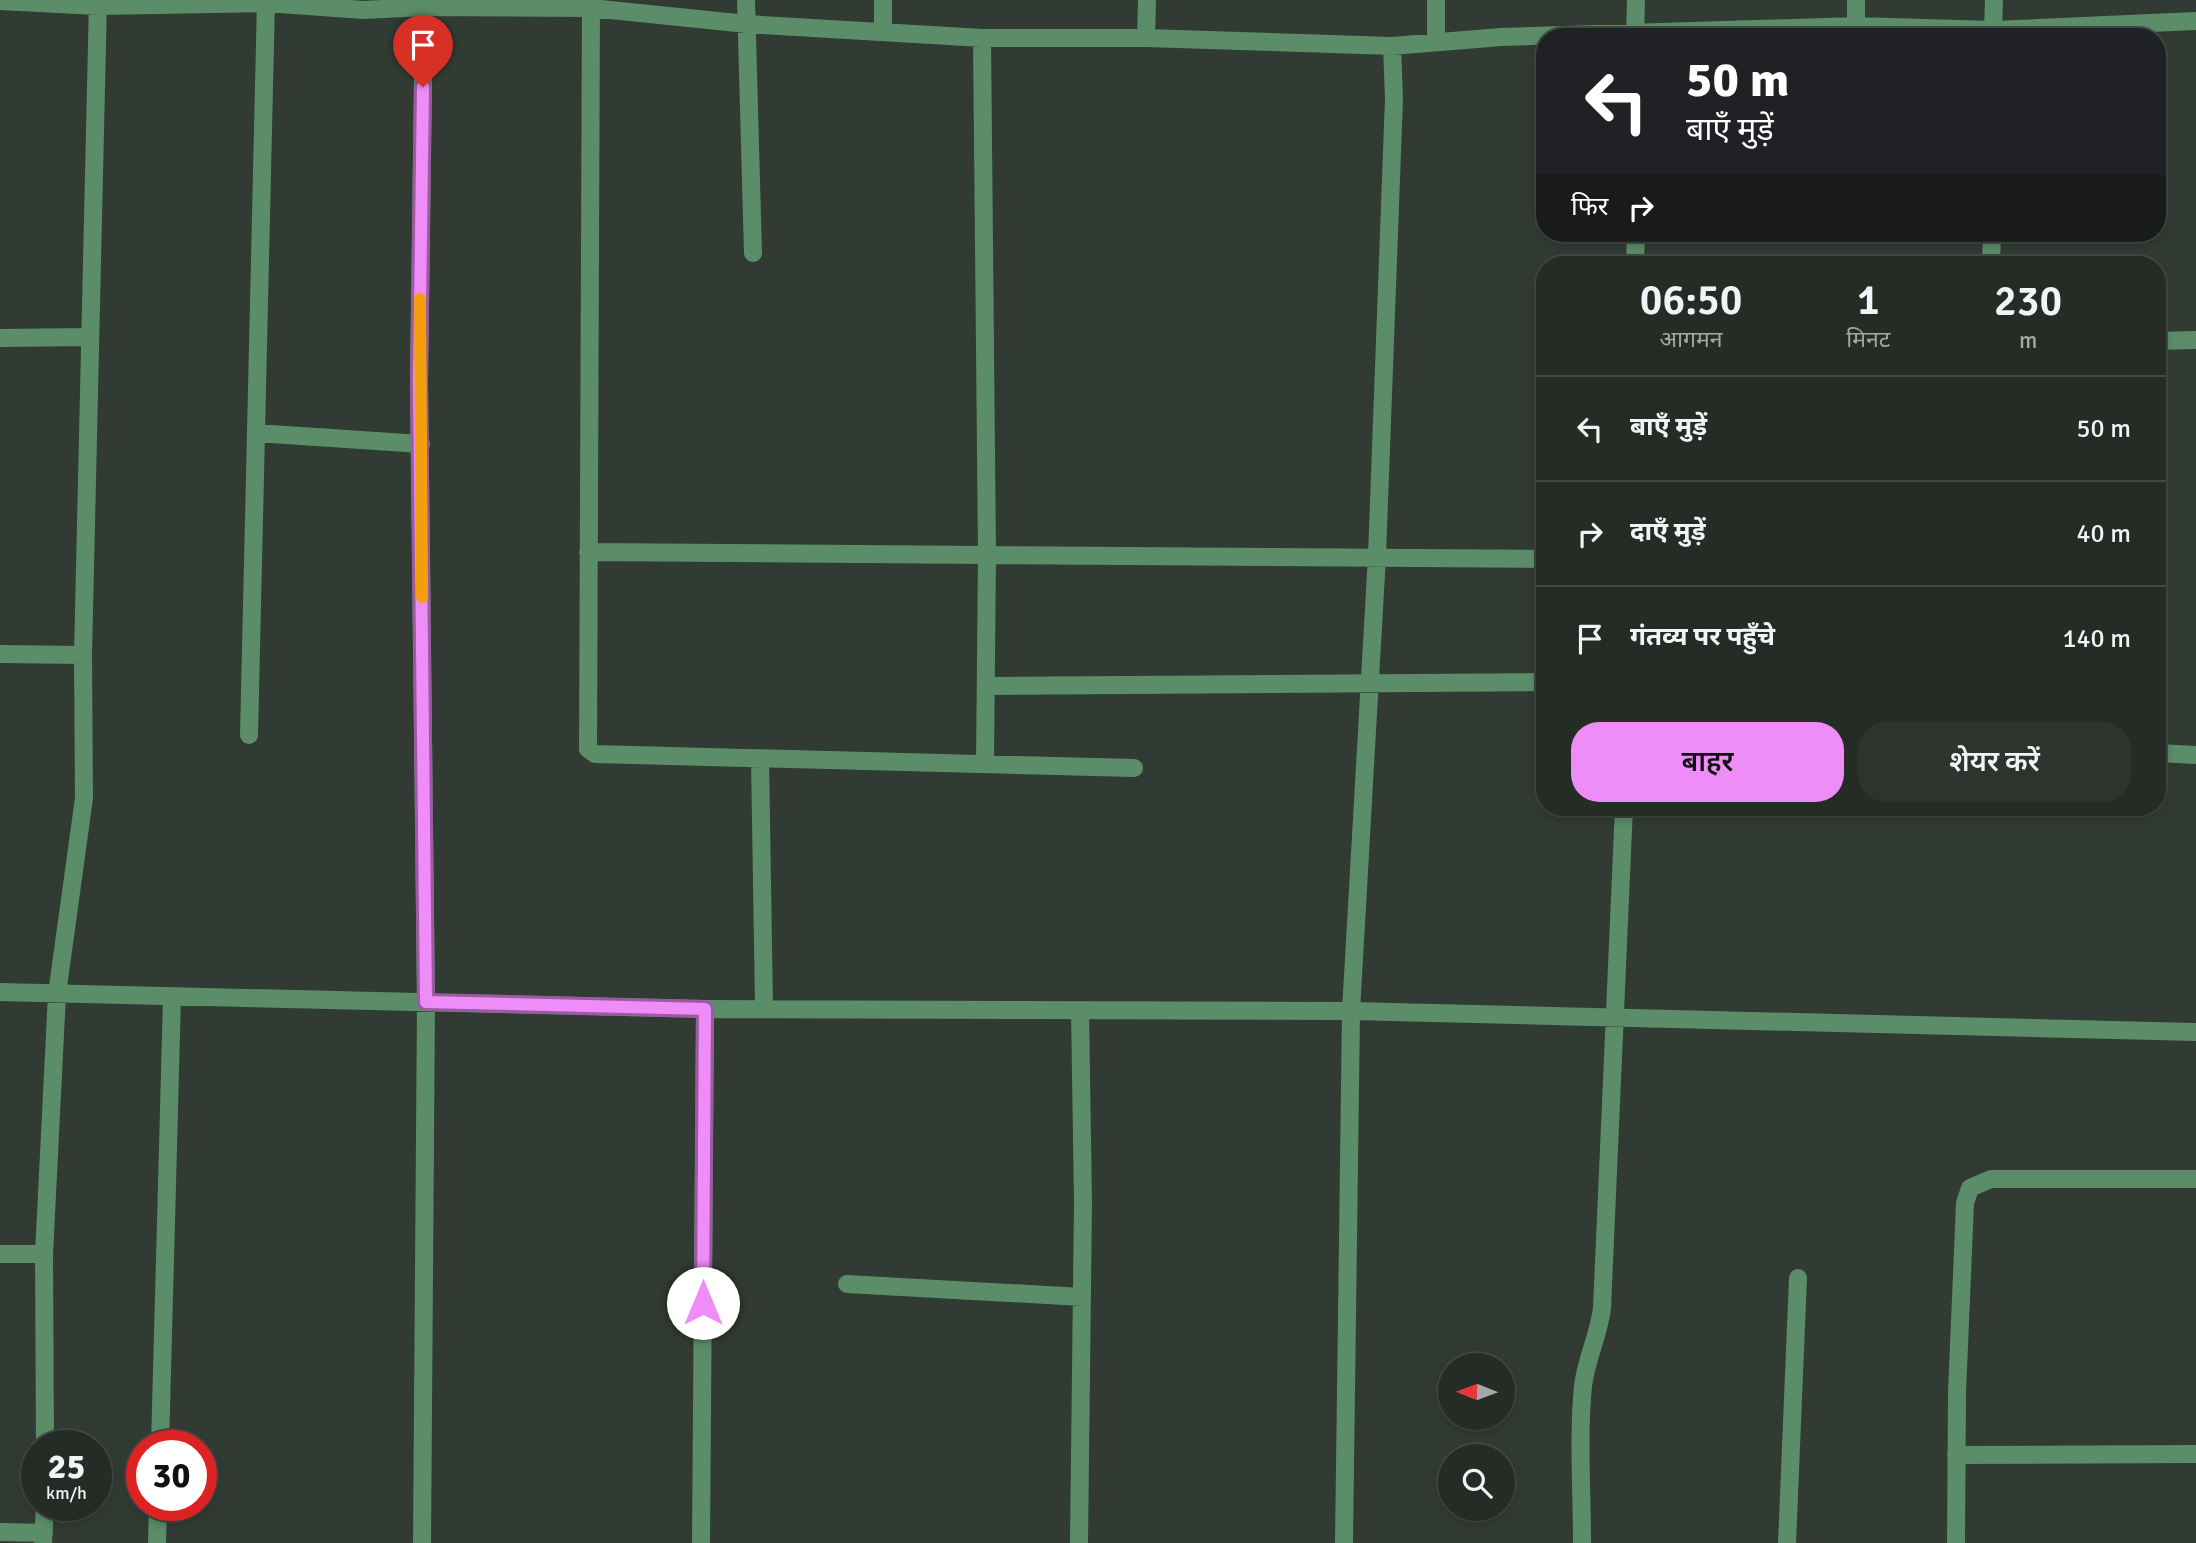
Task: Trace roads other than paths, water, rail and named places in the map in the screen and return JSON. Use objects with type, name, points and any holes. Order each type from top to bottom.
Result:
[{"type":"street","points":[[746,0],[753,253]]},
{"type":"street","points":[[883,0],[883,30]]},
{"type":"street","points":[[1146,38],[1147,0]]},
{"type":"street","points":[[1436,0],[1436,42]]},
{"type":"street","points":[[1635,28],[1636,0]]},
{"type":"street","points":[[1856,0],[1856,26]]},
{"type":"street","points":[[1993,28],[1994,0]]},
{"type":"street","points":[[0,1],[266,2],[363,10],[424,4],[591,4],[747,24],[982,38],[1146,38],[1392,46],[1536,38]]},
{"type":"street","points":[[249,735],[266,2]]},
{"type":"street","points":[[45,1430],[44,1254],[57,994],[84,798],[83,655],[98,3]]},
{"type":"street","points":[[422,1543],[426,1002],[421,444],[424,4]]},
{"type":"street","points":[[591,4],[588,749],[594,754],[1134,768]]},
{"type":"street","points":[[2078,28],[2196,21]]},
{"type":"street","points":[[1807,28],[1895,28]]},
{"type":"street","points":[[982,38],[987,554],[985,764]]},
{"type":"street","points":[[1344,1543],[1351,1011],[1377,556],[1394,98],[1392,46]]},
{"type":"street","points":[[0,338],[89,337]]},
{"type":"street","points":[[2166,341],[2196,340]]},
{"type":"street","points":[[256,433],[421,444]]},
{"type":"street","points":[[588,552],[1536,559]]},
{"type":"street","points":[[0,654],[83,655]]},
{"type":"street","points":[[986,686],[1536,682]]},
{"type":"street","points":[[2166,753],[2196,755]]},
{"type":"street","points":[[760,758],[764,1007]]},
{"type":"street","points":[[1582,1543],[1582,1398],[1586,1362],[1600,1327],[1602,1308],[1624,816]]},
{"type":"street","points":[[0,992],[705,1009],[764,1007],[1351,1011],[2196,1032]]},
{"type":"street","points":[[160,1430],[172,997]]},
{"type":"street","points":[[701,1543],[705,1009]]},
{"type":"street","points":[[1079,1543],[1082,1297],[1080,1010]]},
{"type":"street","points":[[1956,1543],[1956,1455],[1964,1217],[1970,1188],[1991,1180],[2196,1179]]},
{"type":"street","points":[[0,1254],[44,1254]]},
{"type":"street","points":[[1787,1543],[1798,1278]]},
{"type":"street","points":[[847,1284],[1082,1297]]},
{"type":"street","points":[[1956,1455],[2196,1454]]},
{"type":"street","points":[[157,1543],[158,1521]]},
{"type":"street","points":[[0,1532],[43,1538]]}]
